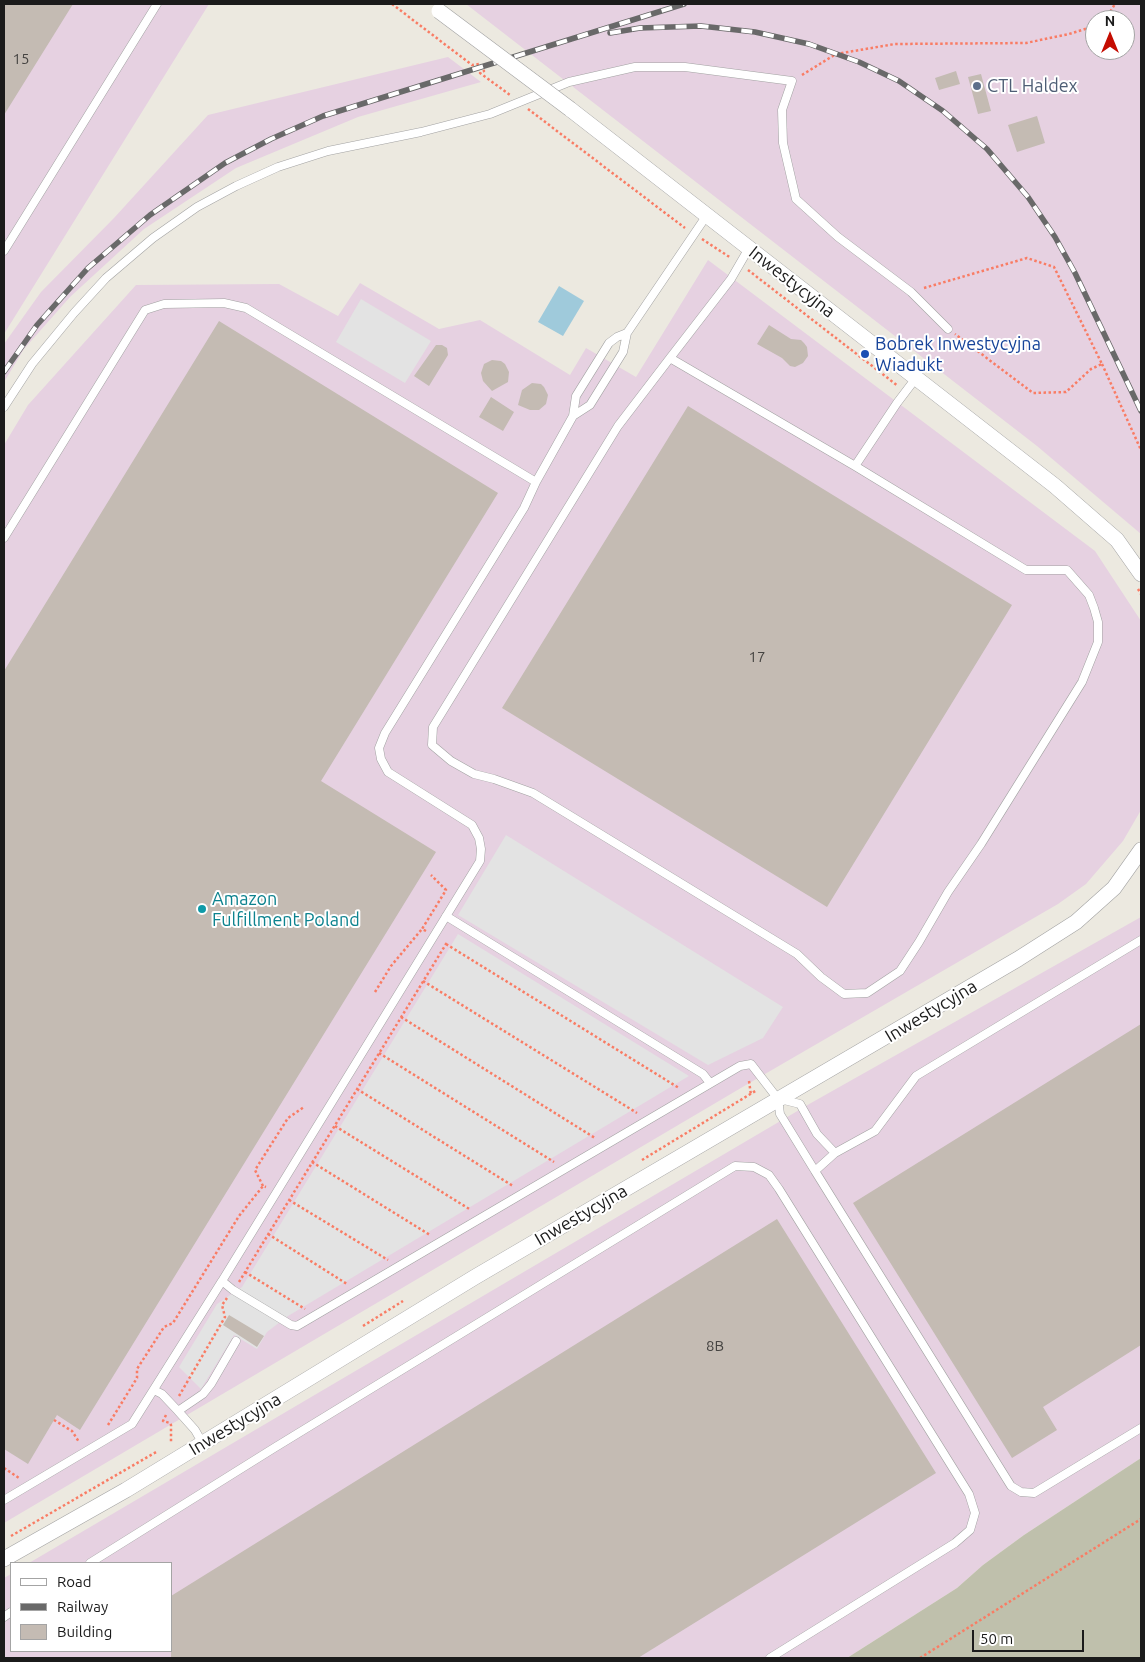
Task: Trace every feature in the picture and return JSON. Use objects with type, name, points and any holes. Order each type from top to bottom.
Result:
[{"type":"street","name":"Inwestycyjna","points":[[434,7],[570,109],[1055,486],[1117,540],[1140,581]]},
{"type":"street","name":"Inwestycyjna","points":[[4,1559],[203,1444],[475,1277],[986,979],[1076,922],[1114,888],[1141,850]]},
{"type":"lane","points":[[4,250],[157,4]]},
{"type":"lane","points":[[4,407],[32,364],[106,278],[153,238],[197,208],[236,186],[278,167],[328,151],[421,132],[490,114],[569,82],[635,67],[685,67],[792,81],[782,110],[783,143],[796,199],[838,237],[911,292],[948,329]]},
{"type":"lane","points":[[573,416],[590,405],[623,352],[627,333],[707,215]]},
{"type":"lane","points":[[670,358],[856,466],[1026,570],[1067,570],[1088,595],[1098,622],[1098,642],[1082,682],[900,971],[867,993],[844,994],[821,977],[797,954],[533,793],[494,778],[474,774],[452,761],[432,745],[433,727],[618,426],[740,264],[749,248]]},
{"type":"lane","points":[[4,538],[145,310],[164,304],[224,303],[246,308],[536,482]]},
{"type":"lane","points":[[4,1500],[132,1424],[480,861],[479,838],[472,825],[388,772],[381,759],[379,748],[385,733],[524,508],[536,482],[573,416],[576,396],[609,343],[627,333]]},
{"type":"lane","points":[[856,466],[916,378]]},
{"type":"lane","points":[[446,916],[703,1074],[710,1083]]},
{"type":"lane","points":[[815,1171],[835,1153],[875,1131],[916,1076],[1141,940]]},
{"type":"lane","points":[[222,1281],[233,1290],[291,1325],[297,1326],[710,1083],[740,1066],[751,1064],[778,1099],[780,1114],[1011,1486],[1021,1492],[1034,1492],[1141,1428]]},
{"type":"lane","points":[[778,1099],[800,1104],[817,1134],[835,1153]]},
{"type":"lane","points":[[92,1562],[735,1166],[754,1167],[769,1175],[779,1189],[969,1494],[975,1513],[970,1530],[956,1543],[770,1658]]},
{"type":"lane","points":[[178,1410],[203,1394],[211,1384],[236,1341]]},
{"type":"lane","points":[[154,1390],[162,1394],[178,1410],[195,1430],[203,1444]]},
{"type":"path","points":[[392,4],[472,65],[479,64],[484,71],[480,73],[694,234],[740,264],[904,393]]},
{"type":"path","points":[[792,81],[836,54],[895,44],[1026,43],[1085,29]]},
{"type":"path","points":[[911,292],[1027,258],[1054,267],[1102,364],[1141,450]]},
{"type":"path","points":[[948,329],[1033,393],[1066,392],[1091,369],[1102,364]]},
{"type":"path","points":[[1140,581],[1141,594]]},
{"type":"path","points":[[375,992],[391,966],[422,929]]},
{"type":"path","points":[[446,944],[679,1088]]},
{"type":"path","points":[[424,981],[637,1113]]},
{"type":"path","points":[[401,1017],[595,1138]]},
{"type":"path","points":[[379,1052],[554,1162]]},
{"type":"path","points":[[750,1083],[751,1095]]},
{"type":"path","points":[[357,1089],[513,1186]]},
{"type":"path","points":[[263,1186],[255,1170],[288,1118],[304,1107]]},
{"type":"path","points":[[335,1126],[472,1211]]},
{"type":"path","points":[[312,1162],[430,1235]]},
{"type":"path","points":[[268,1234],[347,1284]]},
{"type":"path","points":[[245,1272],[306,1309]]},
{"type":"path","points":[[54,1420],[72,1431],[80,1444]]},
{"type":"path","points":[[171,1425],[172,1443]]},
{"type":"path","points":[[4,1468],[20,1479]]},
{"type":"path","points":[[920,1658],[1141,1519]]},
{"type":"shaded area","points":[[4,4],[209,4],[4,334]]},
{"type":"shaded area","points":[[466,4],[1141,4],[1141,534],[1037,446]]},
{"type":"shaded area","points":[[448,57],[481,82],[358,117],[236,168],[144,229],[70,297],[24,349],[4,382],[4,344],[41,292],[114,218],[208,115]]},
{"type":"shaded area","points":[[708,260],[1095,551],[1141,621],[1141,810],[1123,841],[1086,884],[1058,904],[746,1085],[4,1523],[4,445],[28,405],[136,285],[279,284],[338,316],[360,283],[439,329],[480,320],[570,375],[586,348],[636,377]]},
{"type":"shaded area","points":[[361,299],[431,341],[405,383],[336,342]]},
{"type":"shaded area","points":[[506,835],[783,1007],[763,1038],[708,1065],[458,915]]},
{"type":"shaded area","points":[[1141,917],[1141,1458],[1024,1535],[983,1565],[957,1588],[847,1658],[4,1658],[4,1578],[10,1575],[10,1652],[172,1652],[172,1562],[31,1562],[811,1103]]},
{"type":"shaded area","points":[[458,934],[689,1076],[288,1316],[267,1332],[257,1349],[234,1335],[201,1389],[179,1367],[217,1304],[242,1287]]},
{"type":"shaded area","points":[[1141,1458],[1141,1658],[847,1658],[957,1588],[983,1565],[1024,1535]]},
{"type":"water","points":[[559,286],[584,301],[563,336],[538,322]]},
{"type":"building","points":[[4,4],[73,4],[4,115]]},
{"type":"building","points":[[956,71],[960,84],[939,90],[935,78]]},
{"type":"building","points":[[981,74],[991,111],[978,114],[968,77]]},
{"type":"building","points":[[1037,116],[1045,143],[1017,152],[1008,125]]},
{"type":"building","name":"Amazon Fulfillment Poland","points":[[219,321],[498,493],[321,781],[436,852],[80,1430],[57,1415],[28,1464],[4,1449],[4,671]]},
{"type":"building","points":[[769,325],[791,339],[801,340],[804,343],[807,347],[808,356],[803,363],[795,367],[790,366],[782,358],[757,344]]},
{"type":"building","points":[[436,345],[442,345],[447,348],[448,355],[429,386],[414,376]]},
{"type":"building","points":[[492,360],[501,361],[509,372],[508,382],[492,391],[483,381],[481,373],[484,364]]},
{"type":"building","points":[[532,383],[541,384],[548,395],[546,404],[539,410],[530,410],[518,405],[522,390]]},
{"type":"building","points":[[491,397],[514,412],[503,431],[479,417]]},
{"type":"building","points":[[688,406],[1012,605],[827,907],[502,708]]},
{"type":"building","points":[[1141,1024],[1141,1345],[1043,1407],[1057,1430],[1012,1458],[853,1203]]},
{"type":"building","points":[[777,1219],[936,1473],[638,1658],[171,1658],[172,1595]]},
{"type":"building","points":[[229,1315],[264,1336],[257,1347],[223,1325]]},
{"type":"railway","points":[[4,372],[37,325],[88,268],[150,215],[225,163],[271,139],[323,116],[684,4]]},
{"type":"railway","points":[[610,33],[640,28],[701,26],[755,32],[809,44],[859,62],[899,81],[943,111],[987,149],[1028,197],[1055,237],[1075,273],[1141,411]]},
{"type":"place","name":"CTL Haldex","points":[[977,86]]},
{"type":"place","name":"Bobrek Inwestycyjna Wiadukt","points":[[865,354]]},
{"type":"place","name":"Amazon Fulfillment Poland","points":[[202,909]]}]
